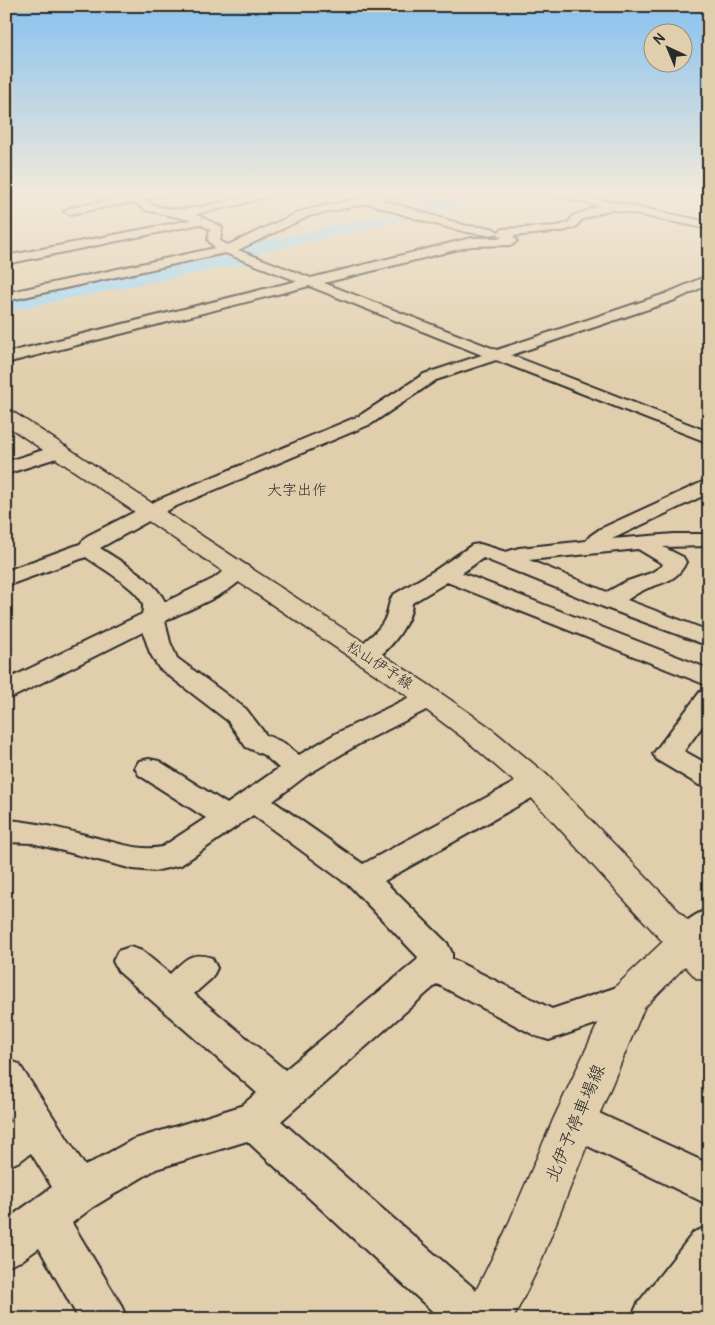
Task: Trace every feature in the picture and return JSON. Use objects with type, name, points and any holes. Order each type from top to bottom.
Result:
[{"type":"main road","name":"松山伊予線","points":[[6,416],[429,698],[476,733],[536,783],[701,944]]},
{"type":"main road","name":"北伊予停車場線","points":[[487,1319],[522,1249],[575,1120],[630,998],[701,944]]},
{"type":"street","points":[[6,260],[33,255]]},
{"type":"street","points":[[6,297],[199,255]]},
{"type":"street","points":[[241,255],[709,438]]},
{"type":"street","points":[[6,358],[419,255]]},
{"type":"street","points":[[6,579],[88,549],[95,541],[167,503],[365,420],[430,377],[670,297],[709,279]]},
{"type":"street","points":[[6,468],[59,451]]},
{"type":"street","points":[[594,547],[597,540],[607,533],[709,485]]},
{"type":"street","points":[[506,559],[520,555],[594,547],[674,540],[709,540]]},
{"type":"street","points":[[609,601],[637,584],[667,574],[673,568],[675,562],[650,549],[644,543]]},
{"type":"street","points":[[88,549],[152,597],[156,606],[152,618],[162,655],[168,663],[237,715],[256,741],[274,749],[297,768]]},
{"type":"street","points":[[364,655],[386,636],[402,608],[401,600],[445,574],[480,550],[709,638]]},
{"type":"street","points":[[6,690],[221,584],[238,571]]},
{"type":"street","points":[[445,574],[709,678]]},
{"type":"street","points":[[6,831],[32,832],[133,858],[154,860],[170,857],[297,768],[347,739],[429,698]]},
{"type":"street","points":[[709,698],[666,754],[709,778]]},
{"type":"street","points":[[6,1246],[78,1193],[146,1153],[253,1121],[434,966],[435,953],[362,879],[240,809],[149,768]]},
{"type":"street","points":[[362,879],[536,783]]},
{"type":"street","points":[[130,961],[286,1094]]},
{"type":"street","points":[[434,966],[549,1025],[567,1021],[592,1010],[630,998]]},
{"type":"street","points":[[170,995],[200,968]]},
{"type":"street","points":[[6,1076],[22,1138],[78,1193]]},
{"type":"street","points":[[575,1120],[709,1185]]},
{"type":"street","points":[[253,1121],[475,1319]]},
{"type":"street","points":[[45,1218],[104,1319]]},
{"type":"street","points":[[654,1319],[696,1290],[709,1247]]},
{"type":"waterway","points":[[6,304],[242,258],[236,255]]},
{"type":"district","name":"大字出作","points":[[297,490]]}]
